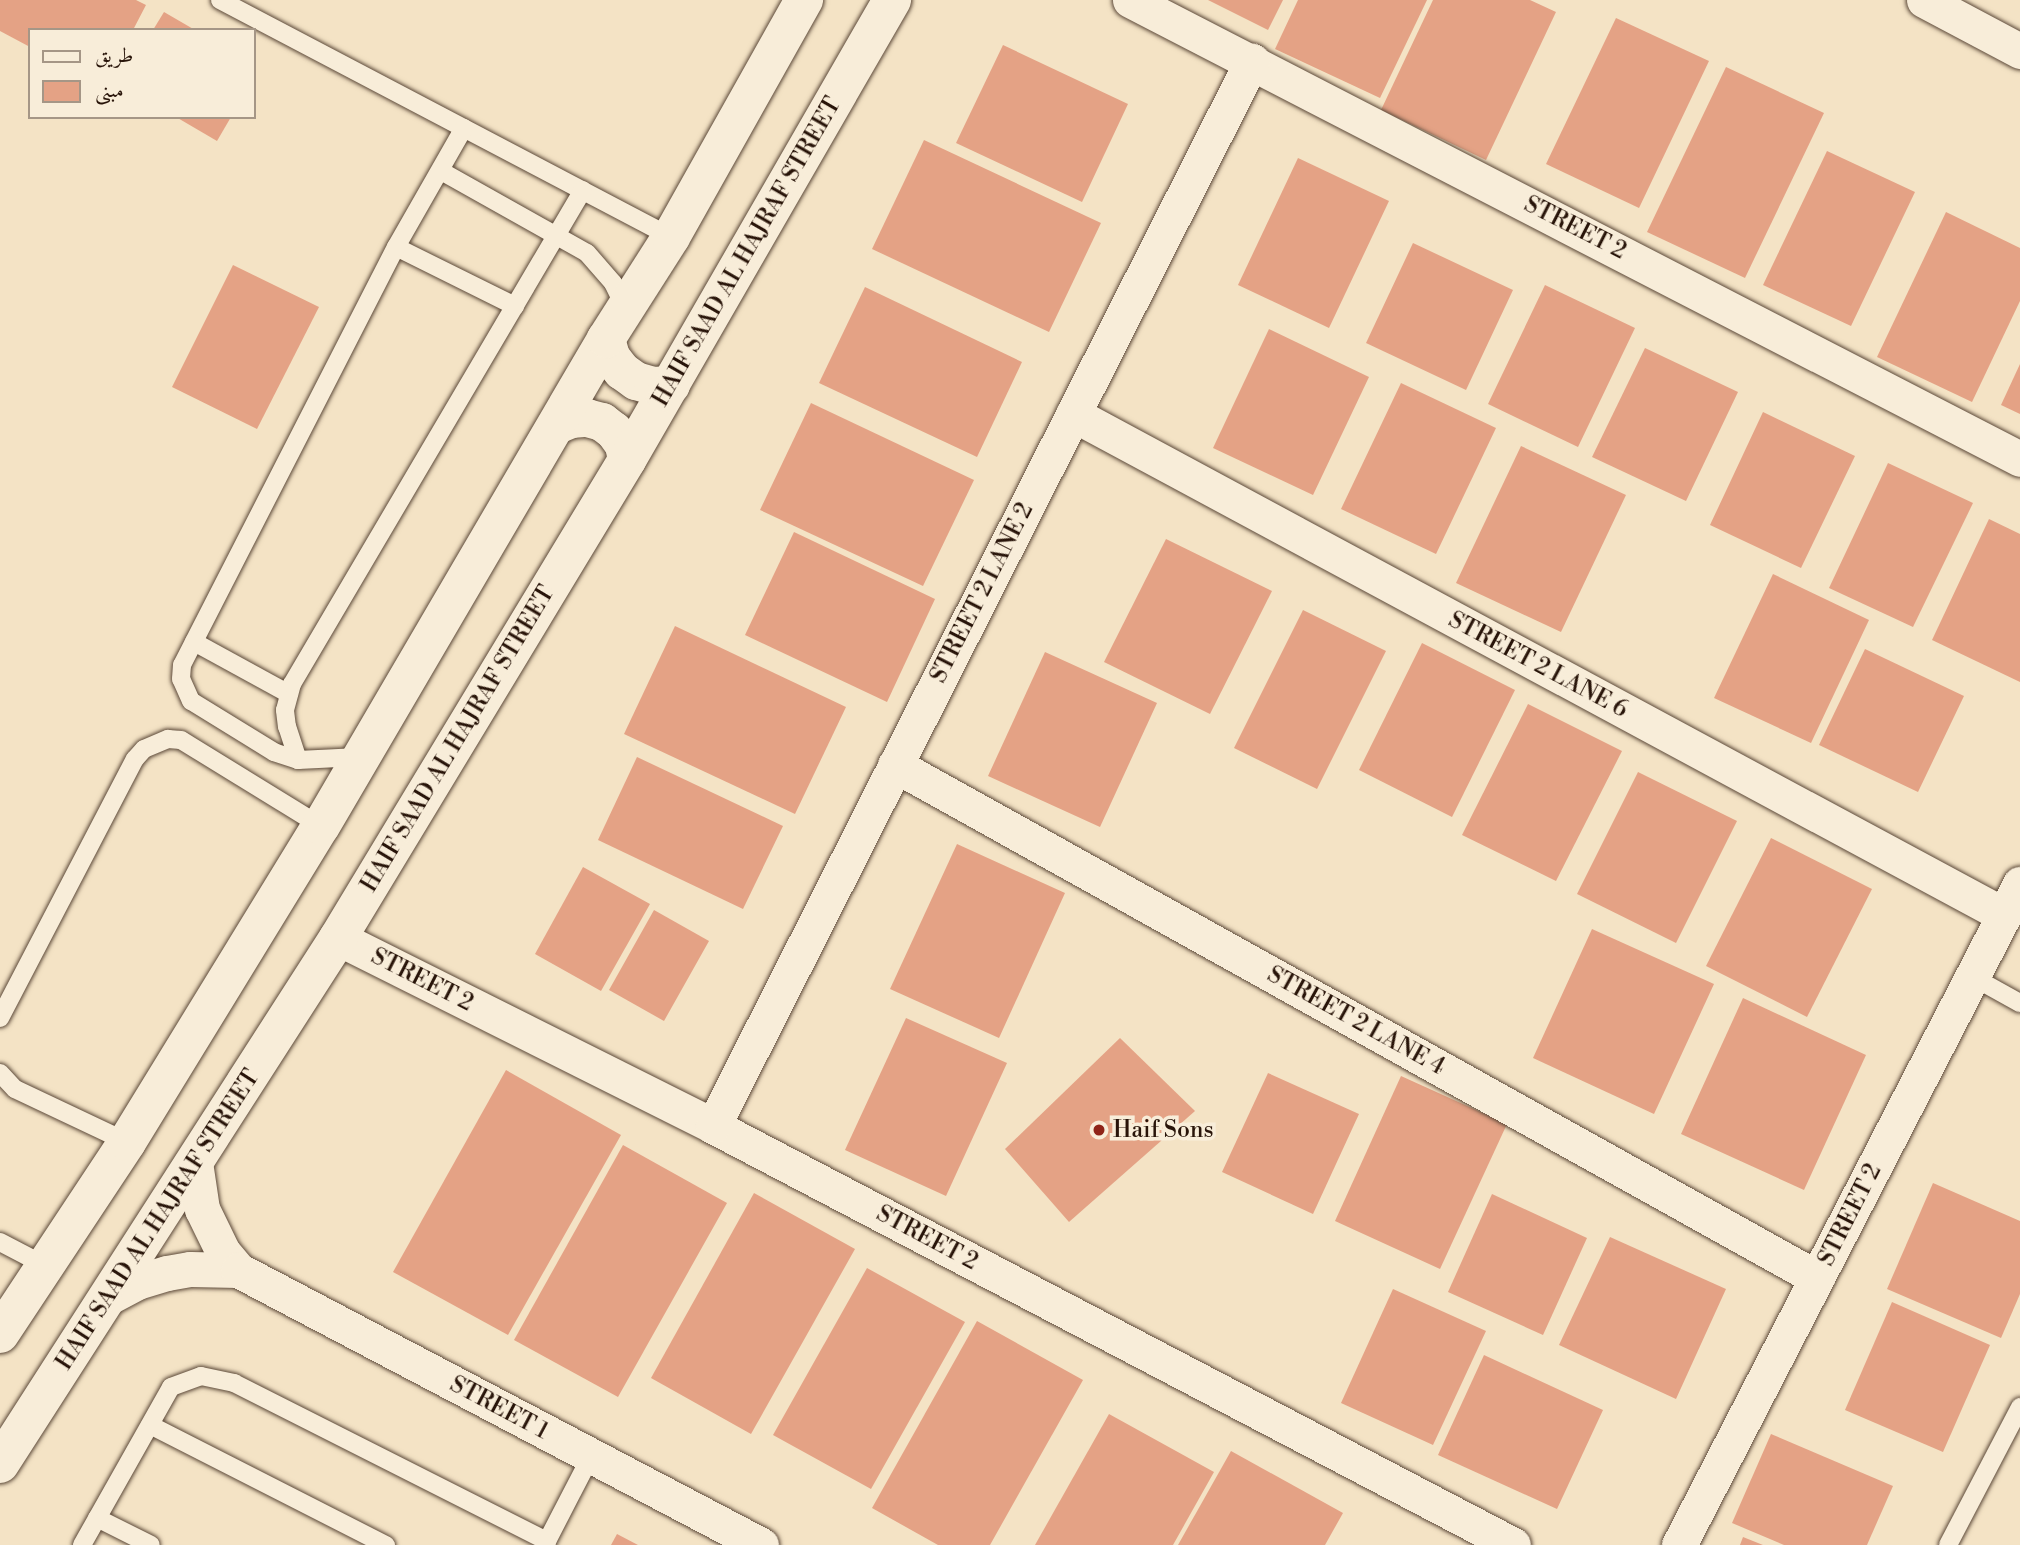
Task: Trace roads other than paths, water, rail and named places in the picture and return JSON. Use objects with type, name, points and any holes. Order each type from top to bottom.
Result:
[{"type":"street","points":[[0,1334],[127,1142],[321,826],[616,324],[671,237],[804,0]]},
{"type":"street","name":"HAIF SAAD AL HAJRAF STREET","points":[[0,1464],[338,938],[627,460],[892,0]]},
{"type":"street","name":"STREET 2","points":[[1130,0],[2020,458]]},
{"type":"street","points":[[1924,0],[2020,51]]},
{"type":"street","name":"STREET 2 LANE 2","points":[[713,1126],[1252,61]]},
{"type":"street","points":[[616,324],[611,357],[622,371],[636,382],[653,386],[671,385]]},
{"type":"street","name":"STREET 2 LANE 6","points":[[1073,414],[2004,915]]},
{"type":"street","points":[[556,425],[571,419],[587,418],[602,422],[619,438],[627,460]]},
{"type":"street","name":"STREET 2 LANE 4","points":[[895,765],[1817,1278]]},
{"type":"street","name":"STREET 2","points":[[1679,1545],[2020,884]]},
{"type":"street","name":"STREET 2","points":[[338,938],[713,1126],[1513,1545]]},
{"type":"street","name":"STREET 1","points":[[195,1162],[202,1209],[223,1252],[238,1270],[761,1545]]},
{"type":"street","name":"STREET 1","points":[[109,1297],[137,1282],[167,1273],[190,1269],[238,1270]]},
{"type":"lane","points":[[220,0],[671,237]]},
{"type":"lane","points":[[362,757],[298,760],[274,752],[191,701],[181,678],[183,664],[396,247],[464,128]]},
{"type":"lane","points":[[441,171],[587,253],[613,283],[616,324]]},
{"type":"lane","points":[[298,760],[287,727],[292,684],[583,190]]},
{"type":"lane","points":[[396,247],[514,306]]},
{"type":"lane","points":[[194,642],[289,694]]},
{"type":"lane","points":[[0,1018],[135,759],[144,749],[168,739],[181,740],[321,826]]},
{"type":"lane","points":[[1973,977],[2020,1003]]},
{"type":"lane","points":[[0,1073],[15,1089],[127,1142]]},
{"type":"lane","points":[[0,1242],[46,1266]]},
{"type":"lane","points":[[82,1545],[171,1387],[188,1378],[217,1377],[546,1543],[591,1457]]},
{"type":"lane","points":[[1948,1545],[2020,1407]]},
{"type":"lane","points":[[150,1425],[386,1545]]},
{"type":"lane","points":[[97,1518],[151,1545]]},
{"type":"place","name":"Haif Sons","points":[[1099,1130]]}]
